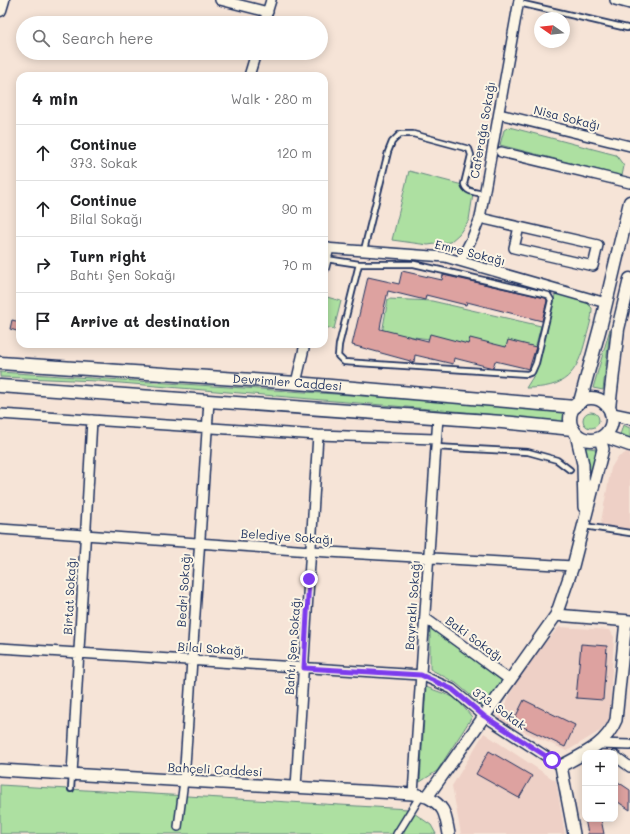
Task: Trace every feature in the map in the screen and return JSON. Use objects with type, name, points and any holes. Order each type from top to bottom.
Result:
[{"type":"main road","points":[[0,10],[3,0]]},
{"type":"main road","points":[[630,202],[606,303],[577,404],[570,418],[575,432],[587,440],[602,437],[630,446]]},
{"type":"main road","points":[[602,437],[611,426],[610,411],[618,329],[630,279]]},
{"type":"main road","name":"Devrimler Caddesi","points":[[0,363],[577,404]]},
{"type":"main road","name":"Devrimler Caddesi","points":[[0,386],[438,417],[575,432]]},
{"type":"main road","points":[[577,404],[586,399],[598,400],[610,411],[630,418]]},
{"type":"street","points":[[220,0],[268,12]]},
{"type":"street","points":[[267,16],[271,0]]},
{"type":"street","points":[[615,0],[630,4]]},
{"type":"street","name":"Caferağa Sokağı","points":[[460,261],[480,218],[519,1]]},
{"type":"street","points":[[250,72],[254,60]]},
{"type":"street","name":"Nisa Sokağı","points":[[499,114],[630,146]]},
{"type":"street","points":[[500,152],[630,183]]},
{"type":"street","points":[[480,218],[598,245],[593,266],[514,248],[519,227]]},
{"type":"street","name":"Emre Sokağı","points":[[328,248],[432,255],[460,261],[606,303]]},
{"type":"street","points":[[296,383],[304,348]]},
{"type":"street","name":"Bedri Sokağı","points":[[184,781],[209,401]]},
{"type":"street","points":[[0,414],[435,443]]},
{"type":"street","name":"Bayraklı Sokağı","points":[[420,795],[421,675],[435,443],[438,417]]},
{"type":"street","name":"Birtat Sokağı","points":[[72,774],[92,420]]},
{"type":"street","points":[[575,432],[583,464],[583,523]]},
{"type":"street","name":"Bahtı Şen Sokağı","points":[[296,788],[318,435]]},
{"type":"street","points":[[397,834],[420,795],[484,716],[556,616],[573,566],[603,450],[602,437]]},
{"type":"street","name":"Belediye Sokağı","points":[[0,529],[311,551],[573,566]]},
{"type":"street","points":[[556,616],[628,621],[616,720],[608,736],[599,744],[561,766],[574,834]]},
{"type":"street","name":"Baki Sokağı","points":[[425,618],[510,680]]},
{"type":"street","name":"Bilal Sokağı","points":[[0,648],[421,675]]},
{"type":"street","name":"373. Sokak","points":[[421,675],[452,689],[484,716],[561,766]]},
{"type":"street","points":[[599,744],[630,745]]},
{"type":"street","points":[[599,744],[607,750]]},
{"type":"street","points":[[618,758],[630,767]]},
{"type":"street","name":"Bahçeli Caddesi","points":[[0,770],[420,795]]},
{"type":"street","points":[[178,827],[184,781]]},
{"type":"street","points":[[420,795],[439,803],[445,814],[449,834]]},
{"type":"lane","points":[[519,1],[627,28]]},
{"type":"lane","points":[[364,250],[388,152],[392,142],[400,134],[413,134],[469,149],[471,154],[464,184],[465,188],[468,191],[484,194]]},
{"type":"lane","points":[[328,258],[359,264],[414,264],[548,295],[551,300],[536,363],[532,372],[527,374],[344,362],[338,356],[339,345],[359,264]]},
{"type":"lane","points":[[435,443],[528,452],[556,460],[570,470]]},
{"type":"lane","points":[[583,523],[630,532]]},
{"type":"lane","points":[[71,789],[72,774]]},
{"type":"shaded area","points":[[627,452],[630,453],[630,535],[599,532],[611,468],[617,458]]},
{"type":"shaded area","points":[[559,627],[610,630],[614,637],[609,720],[600,731],[567,751],[498,720],[523,667]]},
{"type":"shaded area","points":[[484,733],[556,781],[565,834],[461,834],[452,786]]},
{"type":"green space","points":[[509,127],[616,155],[624,166],[622,176],[500,145],[504,130]]},
{"type":"green space","points":[[409,171],[474,188],[469,220],[459,234],[450,242],[428,245],[392,240]]},
{"type":"green space","points":[[556,291],[586,302],[592,308],[590,323],[582,351],[573,370],[560,382],[551,385],[526,388],[536,372]]},
{"type":"green space","points":[[328,297],[341,301],[334,329],[328,328]]},
{"type":"green space","points":[[388,299],[432,301],[541,326],[534,352],[382,333]]},
{"type":"green space","points":[[610,329],[603,390],[593,388]]},
{"type":"green space","points":[[0,372],[456,402],[565,411],[564,423],[477,413],[97,381],[0,377]]},
{"type":"green space","points":[[591,412],[597,414],[599,420],[597,426],[591,428],[585,426],[583,420],[585,414]]},
{"type":"green space","points":[[623,425],[630,428],[630,438],[620,435]]},
{"type":"green space","points":[[582,447],[596,449],[592,479],[589,478],[587,460]]},
{"type":"green space","points":[[430,628],[502,681],[484,707],[456,683],[430,669]]},
{"type":"green space","points":[[426,687],[456,698],[472,717],[437,771],[420,782]]},
{"type":"green space","points":[[0,785],[408,809],[431,825],[436,834],[0,834]]},
{"type":"building","points":[[402,271],[442,280],[443,275],[546,298],[547,301],[542,321],[467,302],[466,305],[426,295],[425,300],[388,291],[380,329],[428,341],[430,334],[468,344],[470,338],[506,347],[508,340],[536,347],[529,369],[495,361],[493,368],[454,358],[453,364],[415,355],[414,362],[352,345],[368,277],[399,284]]},
{"type":"building","points":[[12,320],[16,321],[16,331],[10,329]]},
{"type":"building","points":[[581,644],[607,646],[603,700],[576,698]]},
{"type":"building","points":[[524,700],[575,725],[565,747],[513,722]]},
{"type":"building","points":[[489,751],[532,776],[519,798],[476,774]]},
{"type":"building","points":[[618,782],[630,790],[630,810],[618,802]]},
{"type":"building","points":[[586,822],[602,822],[604,834],[588,834]]},
{"type":"route","points":[[309,579],[304,668],[421,675],[452,689],[484,716],[552,760]]}]
